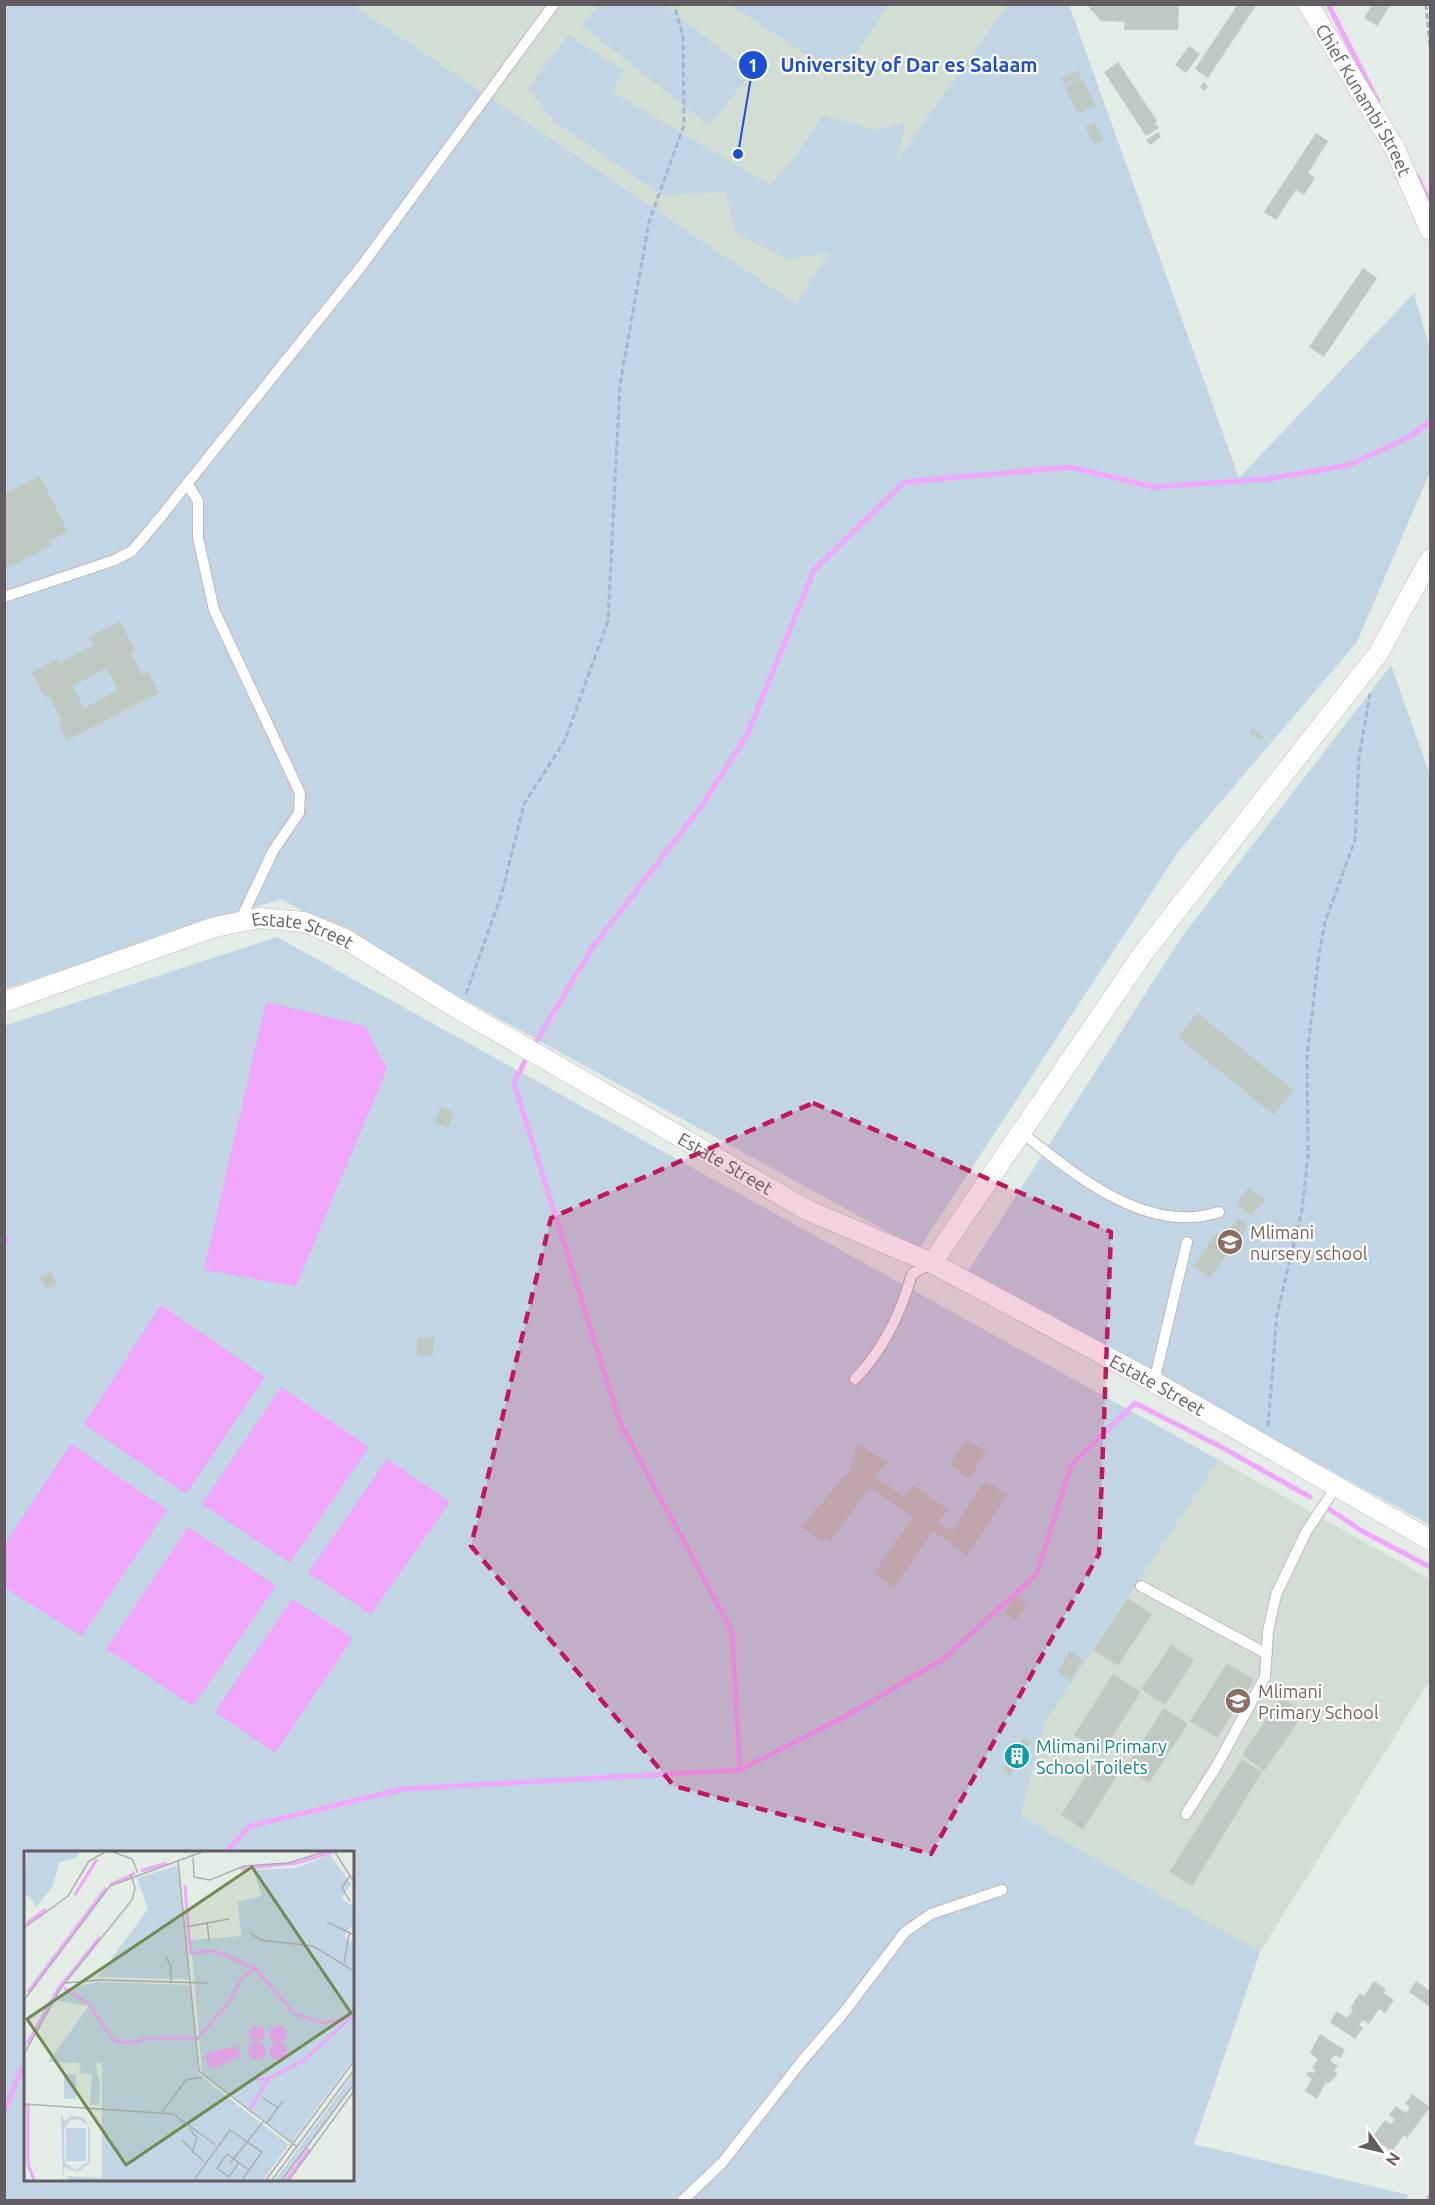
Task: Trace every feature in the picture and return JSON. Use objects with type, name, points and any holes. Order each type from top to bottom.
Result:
[{"type":"street","name":"Chief Kunambi Street","points":[[1308,4],[1395,149],[1431,230]]},
{"type":"street","points":[[932,1263],[1144,952],[1377,654],[1431,559]]},
{"type":"street","name":"Estate Street","points":[[4,1002],[215,927],[259,918],[303,922],[345,939],[460,1010],[807,1210],[932,1263],[1154,1382],[1431,1540]]},
{"type":"lane","points":[[4,597],[115,560],[132,551],[188,485],[360,268],[554,4]]},
{"type":"lane","points":[[188,485],[198,501],[198,538],[214,610],[300,793],[299,813],[273,851],[240,921]]},
{"type":"lane","points":[[1021,1132],[1109,1195],[1133,1205],[1163,1215],[1202,1218],[1219,1212]]},
{"type":"lane","points":[[1154,1382],[1187,1242]]},
{"type":"lane","points":[[855,1380],[882,1344],[905,1299],[912,1274],[932,1263]]},
{"type":"lane","points":[[1186,1814],[1216,1767],[1265,1677],[1268,1631],[1276,1595],[1306,1532],[1336,1487]]},
{"type":"lane","points":[[1141,1586],[1267,1654]]},
{"type":"lane","points":[[683,2200],[722,2163],[802,2061],[845,2011],[905,1932],[916,1922],[946,1907],[1002,1890]]},
{"type":"path","points":[[460,1010],[502,893],[524,804],[565,740],[608,621],[620,384],[649,222],[684,125],[683,36],[674,4]]},
{"type":"path","points":[[1426,4],[1428,40],[1431,47]]},
{"type":"path","points":[[1266,1446],[1277,1314],[1302,1210],[1308,1155],[1308,1056],[1319,954],[1325,922],[1355,840],[1359,757],[1371,688]]},
{"type":"highlighted area","points":[[813,1103],[1111,1232],[1099,1554],[931,1854],[674,1786],[471,1546],[551,1218]]},
{"type":"shaded area","points":[[4,5],[353,5],[796,304],[829,253],[787,259],[736,233],[726,192],[662,195],[555,122],[528,89],[568,35],[623,70],[612,92],[770,185],[795,157],[823,115],[874,130],[905,124],[896,162],[1007,5],[1069,5],[1239,478],[1414,293],[1430,350],[1430,472],[1357,642],[1178,852],[919,1249],[281,899],[5,989]]},
{"type":"shaded area","points":[[353,5],[1007,5],[796,304]]},
{"type":"shaded area","points":[[599,5],[664,5],[751,73],[709,126],[582,25]]},
{"type":"shaded area","points":[[731,5],[889,5],[840,77]]},
{"type":"shaded area","points":[[1391,665],[1430,775],[1430,1525],[968,1271],[1181,938]]},
{"type":"shaded area","points":[[277,937],[1219,1460],[1045,1722],[1020,1816],[1260,1952],[1194,2144],[1409,2195],[1405,2200],[5,2200],[4,1026]]},
{"type":"shaded area","points":[[266,1002],[365,1026],[387,1069],[296,1286],[204,1270]]},
{"type":"shaded area","points":[[161,1305],[265,1377],[186,1494],[84,1424]]},
{"type":"shaded area","points":[[281,1387],[369,1447],[290,1563],[202,1504]]},
{"type":"shaded area","points":[[71,1444],[167,1510],[82,1636],[5,1588],[5,1544]]},
{"type":"shaded area","points":[[387,1459],[450,1502],[371,1614],[308,1573]]},
{"type":"shaded area","name":"Mlimani Primary School","points":[[1219,1460],[1430,1579],[1430,1680],[1260,1952],[989,1804]]},
{"type":"shaded area","points":[[188,1527],[276,1586],[193,1706],[106,1649]]},
{"type":"shaded area","points":[[292,1599],[353,1638],[275,1753],[215,1712]]},
{"type":"building","points":[[1086,4],[1179,4],[1178,30],[1124,30],[1125,22],[1101,21]]},
{"type":"building","points":[[1238,4],[1257,4],[1208,78],[1195,69]]},
{"type":"building","points":[[1373,4],[1391,4],[1377,26],[1364,18]]},
{"type":"building","points":[[1189,46],[1200,54],[1186,73],[1175,65]]},
{"type":"building","points":[[1118,62],[1157,121],[1155,123],[1159,128],[1146,136],[1104,72]]},
{"type":"building","points":[[1078,70],[1081,77],[1064,84],[1061,78]]},
{"type":"building","points":[[1082,78],[1096,105],[1078,114],[1064,86]]},
{"type":"building","points":[[1203,82],[1208,86],[1204,91],[1200,87]]},
{"type":"building","points":[[1095,122],[1103,141],[1094,145],[1085,127]]},
{"type":"building","points":[[1158,132],[1161,137],[1150,145],[1146,140]]},
{"type":"building","points":[[1316,133],[1328,141],[1308,173],[1315,178],[1304,195],[1296,190],[1276,220],[1264,212]]},
{"type":"building","points":[[1363,268],[1377,278],[1324,357],[1309,347]]},
{"type":"building","points":[[40,476],[68,532],[50,540],[52,545],[5,569],[5,494]]},
{"type":"building","points":[[120,621],[135,650],[131,652],[142,675],[148,671],[159,693],[67,740],[58,723],[62,721],[49,696],[45,698],[32,673],[57,659],[59,663],[94,645],[89,637]],"holes":[[[107,668],[118,690],[84,708],[73,686]]]},
{"type":"building","points":[[1252,728],[1264,736],[1261,740],[1249,733]]},
{"type":"building","points":[[1197,1013],[1293,1090],[1274,1115],[1178,1037]]},
{"type":"building","points":[[441,1107],[454,1112],[448,1128],[434,1123]]},
{"type":"building","name":"Mlimani nursery school","points":[[1249,1187],[1265,1199],[1252,1216],[1236,1204]]},
{"type":"building","name":"Mlimani nursery school","points":[[1238,1218],[1248,1226],[1210,1278],[1193,1266],[1217,1232],[1224,1237]]},
{"type":"building","points":[[51,1272],[57,1285],[46,1290],[40,1277]]},
{"type":"building","points":[[417,1337],[434,1338],[433,1356],[417,1355]]},
{"type":"building","points":[[967,1439],[987,1452],[969,1478],[949,1465]]},
{"type":"building","points":[[857,1443],[888,1462],[874,1476],[904,1497],[913,1485],[948,1509],[939,1522],[952,1531],[985,1480],[1007,1495],[967,1556],[933,1531],[894,1588],[873,1574],[913,1517],[869,1487],[831,1542],[825,1538],[822,1542],[801,1527],[850,1470]]},
{"type":"building","points":[[1015,1597],[1027,1605],[1016,1621],[1004,1613]]},
{"type":"building","points":[[1128,1598],[1152,1614],[1118,1666],[1094,1650]]},
{"type":"building","points":[[1171,1645],[1194,1660],[1165,1705],[1141,1689]]},
{"type":"building","points":[[1070,1650],[1084,1659],[1070,1681],[1057,1672]]},
{"type":"building","points":[[1227,1663],[1254,1680],[1217,1738],[1190,1721]]},
{"type":"building","points":[[1113,1674],[1141,1692],[1102,1752],[1074,1735]]},
{"type":"building","points":[[1281,1697],[1304,1713],[1264,1771],[1242,1755]]},
{"type":"building","points":[[1164,1708],[1188,1724],[1149,1783],[1125,1768]]},
{"type":"building","name":"Mlimani Primary School Toilets","points":[[1024,1737],[1031,1741],[1010,1776],[1003,1771]]},
{"type":"building","points":[[1242,1759],[1262,1772],[1192,1886],[1169,1872]]},
{"type":"building","points":[[1095,1761],[1117,1776],[1083,1829],[1061,1815]]},
{"type":"building","points":[[1374,1981],[1386,1989],[1384,1993],[1394,2000],[1385,2013],[1379,2009],[1369,2024],[1363,2020],[1359,2025],[1363,2028],[1355,2039],[1330,2022],[1337,2011],[1347,2018],[1353,2010],[1350,2008],[1360,1993],[1364,1996]]},
{"type":"building","points":[[1416,1981],[1430,1991],[1430,2007],[1409,1992]]},
{"type":"building","points":[[1320,2034],[1345,2050],[1340,2058],[1335,2055],[1330,2061],[1338,2066],[1334,2071],[1338,2074],[1329,2083],[1326,2082],[1317,2099],[1305,2091],[1312,2079],[1306,2075],[1309,2071],[1313,2073],[1316,2070],[1312,2068],[1318,2059],[1310,2053]]},
{"type":"building","points":[[1412,2094],[1430,2107],[1407,2138],[1404,2135],[1392,2152],[1372,2137],[1385,2120],[1391,2124],[1395,2119],[1389,2115],[1396,2106],[1406,2113],[1410,2107],[1405,2104]]},
{"type":"waterway","points":[[1328,4],[1378,102]]},
{"type":"waterway","points":[[1417,176],[1430,203]]},
{"type":"waterway","points":[[533,1047],[592,948],[700,808],[747,735],[814,570],[904,482],[1070,467],[1153,487],[1268,479],[1349,465],[1411,436],[1430,421]]},
{"type":"waterway","points":[[528,1055],[514,1083],[620,1423],[732,1631],[740,1770]]},
{"type":"waterway","points":[[4,1244],[7,1239]]},
{"type":"waterway","points":[[227,1851],[250,1826],[403,1789],[740,1770],[846,1716],[942,1660],[1037,1574],[1071,1465],[1135,1403],[1225,1449],[1310,1497]]},
{"type":"waterway","points":[[1329,1509],[1362,1531],[1430,1567]]},
{"type":"waterway","points":[[4,2112],[24,2064]]},
{"type":"waterway","points":[[1428,2200],[1430,2196]]},
{"type":"place","name":"University of Dar es Salaam","points":[[738,154]]},
{"type":"place","name":"Mlimani nursery school","points":[[1230,1242]]},
{"type":"place","name":"Mlimani Primary School","points":[[1238,1701]]},
{"type":"place","name":"Mlimani Primary School Toilets","points":[[1017,1756]]}]
